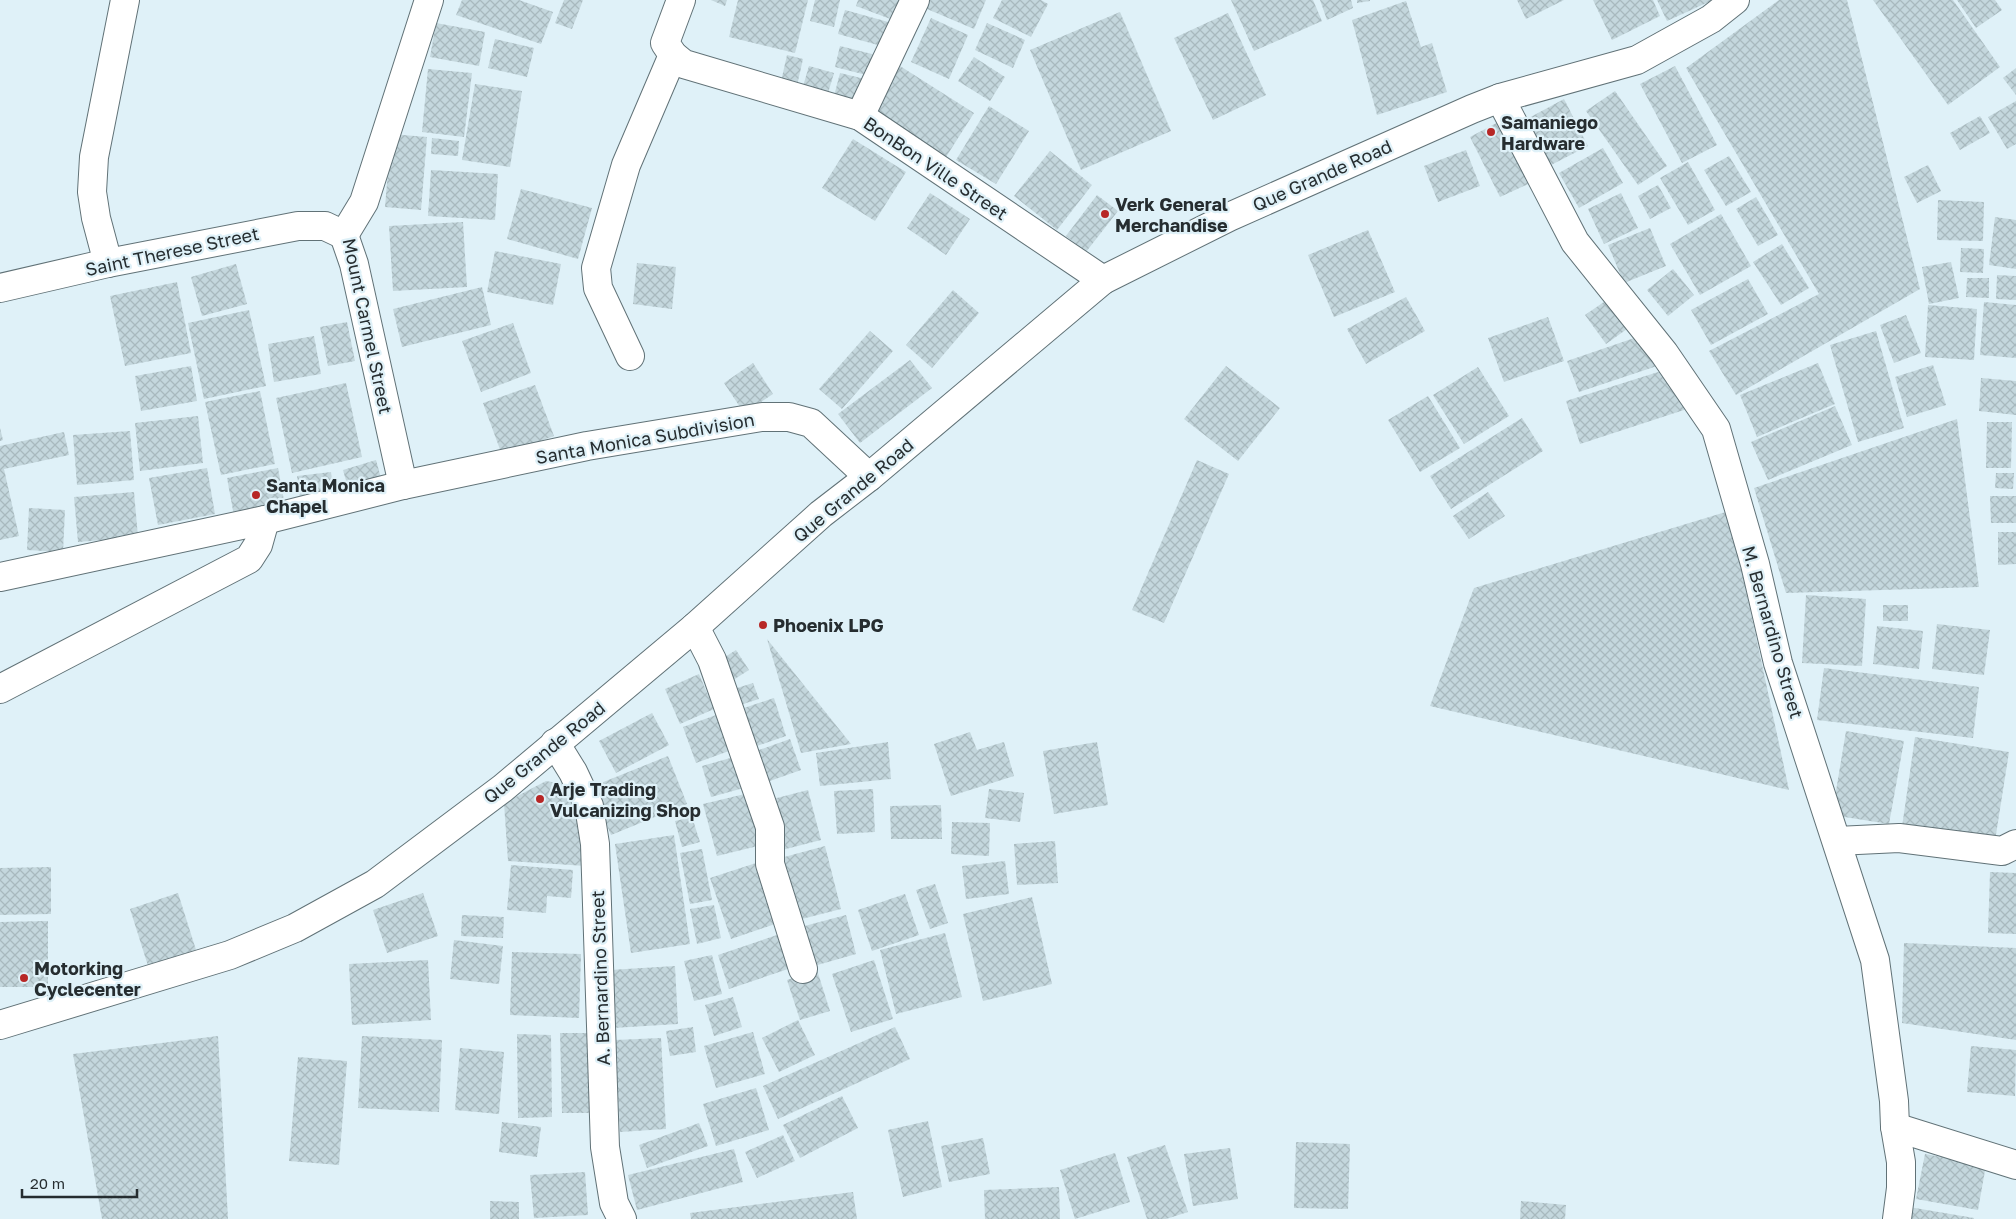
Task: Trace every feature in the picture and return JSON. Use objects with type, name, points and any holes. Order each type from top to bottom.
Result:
[{"type":"street","points":[[108,263],[96,218],[92,192],[94,157],[125,0]]},
{"type":"street","name":"Mount Carmel Street","points":[[403,486],[354,264],[344,235],[364,202],[429,0]]},
{"type":"street","points":[[630,356],[598,288],[596,268],[626,165],[673,55],[664,43],[681,0]]},
{"type":"street","points":[[860,116],[915,0]]},
{"type":"street","name":"Que Grande Road","points":[[0,1025],[230,955],[295,928],[375,884],[503,788],[696,627],[821,514],[869,477],[1103,280],[1246,209],[1500,98],[1637,60],[1711,20],[1736,0]]},
{"type":"street","name":"BonBon Ville Street","points":[[673,55],[684,64],[860,116],[1103,280]]},
{"type":"street","name":"M. Bernardino Street","points":[[1500,98],[1575,242],[1664,353],[1716,429],[1755,564],[1778,663],[1875,960],[1894,1101],[1895,1127],[1902,1162],[1897,1219]]},
{"type":"street","name":"Saint Therese Street","points":[[0,288],[108,263],[298,226],[325,226],[344,235]]},
{"type":"street","name":"Santa Monica Subdivision","points":[[0,577],[265,520],[403,486],[587,446],[762,417],[789,417],[811,422],[869,477]]},
{"type":"street","points":[[0,689],[250,559],[258,545],[265,520]]},
{"type":"street","points":[[696,627],[712,660],[770,827],[770,864],[803,969]]},
{"type":"street","name":"A. Bernardino Street","points":[[555,743],[573,772],[589,806],[595,844],[605,1147],[614,1203],[622,1219]]},
{"type":"street","points":[[1837,842],[1899,838],[2002,851],[2016,844]]},
{"type":"street","points":[[1895,1127],[2016,1164]]},
{"type":"building","points":[[462,0],[519,0],[553,12],[541,44],[456,15]]},
{"type":"building","points":[[564,0],[583,0],[572,29],[555,23]]},
{"type":"building","points":[[711,0],[727,0],[725,6]]},
{"type":"building","points":[[738,0],[808,0],[795,53],[729,37]]},
{"type":"building","points":[[815,0],[840,0],[834,27],[810,21]]},
{"type":"building","points":[[858,0],[900,1],[893,20],[856,6]]},
{"type":"building","points":[[922,0],[986,0],[974,29],[920,6]]},
{"type":"building","points":[[1002,0],[1041,0],[1048,4],[1031,37],[993,18]]},
{"type":"building","points":[[1231,0],[1313,0],[1322,21],[1254,51]]},
{"type":"building","points":[[1320,0],[1351,0],[1353,8],[1327,20]]},
{"type":"building","points":[[1357,0],[1370,0],[1370,1],[1357,3]]},
{"type":"building","points":[[1517,0],[1564,0],[1526,19]]},
{"type":"building","points":[[1593,0],[1653,0],[1660,16],[1612,40]]},
{"type":"building","points":[[1657,0],[1713,0],[1667,21]]},
{"type":"building","points":[[1779,0],[1847,0],[1920,289],[1736,395],[1709,351],[1819,294],[1686,68]]},
{"type":"building","points":[[1873,0],[1953,0],[2000,67],[1948,105]]},
{"type":"building","points":[[1957,0],[1995,0],[2002,10],[1976,28]]},
{"type":"building","points":[[1406,1],[1421,47],[1432,43],[1447,92],[1377,115],[1352,20]]},
{"type":"building","points":[[845,10],[892,23],[885,47],[838,34]]},
{"type":"building","points":[[1120,12],[1171,131],[1081,170],[1030,50]]},
{"type":"building","points":[[1228,13],[1266,95],[1213,120],[1174,38]]},
{"type":"building","points":[[931,18],[968,35],[949,79],[911,62]]},
{"type":"building","points":[[436,23],[485,32],[479,66],[430,57]]},
{"type":"building","points":[[987,23],[1025,40],[1013,68],[975,50]]},
{"type":"building","points":[[495,39],[534,48],[527,77],[488,68]]},
{"type":"building","points":[[840,46],[880,56],[874,77],[835,67]]},
{"type":"building","points":[[787,55],[803,59],[796,90],[780,86]]},
{"type":"building","points":[[974,57],[1005,77],[990,101],[958,81]]},
{"type":"building","points":[[809,66],[834,73],[826,100],[801,93]]},
{"type":"building","points":[[900,66],[974,113],[946,157],[872,110]]},
{"type":"building","points":[[1675,66],[1717,145],[1682,163],[1640,84]]},
{"type":"building","points":[[2016,68],[2016,95],[2003,78]]},
{"type":"building","points":[[428,69],[472,73],[464,137],[422,132]]},
{"type":"building","points":[[840,73],[865,79],[858,107],[833,100]]},
{"type":"building","points":[[475,84],[522,91],[510,167],[462,160]]},
{"type":"building","points":[[1615,91],[1667,166],[1638,185],[1586,111]]},
{"type":"building","points":[[1564,99],[1588,146],[1551,165],[1527,119]]},
{"type":"building","points":[[2016,101],[2016,144],[2007,149],[1988,117]]},
{"type":"building","points":[[989,106],[1029,131],[996,184],[956,160]]},
{"type":"building","points":[[1980,116],[1990,133],[1960,150],[1950,133]]},
{"type":"building","points":[[1504,119],[1535,181],[1500,197],[1470,137]]},
{"type":"building","points":[[391,134],[427,137],[421,210],[385,207]]},
{"type":"building","points":[[432,138],[459,141],[458,156],[431,154]]},
{"type":"building","points":[[853,139],[906,172],[875,221],[822,188]]},
{"type":"building","points":[[1603,148],[1623,183],[1579,208],[1559,173]]},
{"type":"building","points":[[1466,150],[1480,186],[1438,202],[1424,166]]},
{"type":"building","points":[[1050,151],[1092,185],[1057,230],[1014,196]]},
{"type":"building","points":[[1729,156],[1751,192],[1726,206],[1704,170]]},
{"type":"building","points":[[1688,162],[1715,210],[1688,225],[1660,178]]},
{"type":"building","points":[[1928,165],[1941,191],[1917,203],[1904,177]]},
{"type":"building","points":[[431,170],[498,174],[495,220],[428,216]]},
{"type":"building","points":[[1658,185],[1671,208],[1650,219],[1638,196]]},
{"type":"building","points":[[521,189],[592,208],[578,259],[507,239]]},
{"type":"building","points":[[930,193],[970,219],[946,255],[907,228]]},
{"type":"building","points":[[1621,193],[1638,228],[1604,244],[1588,209]]},
{"type":"building","points":[[1097,195],[1118,211],[1086,252],[1066,236]]},
{"type":"building","points":[[1756,197],[1778,235],[1758,246],[1736,209]]},
{"type":"building","points":[[1938,200],[1984,202],[1983,241],[1937,240]]},
{"type":"building","points":[[1721,214],[1751,266],[1700,295],[1670,244]]},
{"type":"building","points":[[1995,217],[2016,220],[2016,269],[1989,265]]},
{"type":"building","points":[[463,222],[467,287],[393,291],[389,226]]},
{"type":"building","points":[[1650,228],[1666,266],[1624,283],[1608,245]]},
{"type":"building","points":[[1368,230],[1395,292],[1334,317],[1308,255]]},
{"type":"building","points":[[1782,244],[1809,288],[1781,305],[1753,262]]},
{"type":"building","points":[[1961,248],[1984,249],[1983,273],[1960,272]]},
{"type":"building","points":[[495,251],[561,264],[553,305],[487,292]]},
{"type":"building","points":[[1951,262],[1959,298],[1929,304],[1922,267]]},
{"type":"building","points":[[637,263],[676,267],[672,309],[633,304]]},
{"type":"building","points":[[236,264],[247,304],[202,316],[191,277]]},
{"type":"building","points":[[1673,269],[1694,295],[1668,316],[1647,290]]},
{"type":"building","points":[[1997,275],[2016,276],[2016,300],[1996,299]]},
{"type":"building","points":[[1967,278],[1989,278],[1989,298],[1966,297]]},
{"type":"building","points":[[1748,279],[1768,314],[1711,345],[1691,310]]},
{"type":"building","points":[[177,282],[191,353],[125,366],[110,296]]},
{"type":"building","points":[[482,287],[491,325],[402,347],[393,309]]},
{"type":"building","points":[[953,290],[979,313],[932,368],[906,345]]},
{"type":"building","points":[[1614,295],[1634,324],[1606,344],[1585,315]]},
{"type":"building","points":[[1406,297],[1425,331],[1366,364],[1347,329]]},
{"type":"building","points":[[1984,302],[2016,305],[2016,358],[1980,355]]},
{"type":"building","points":[[1928,305],[1977,309],[1974,360],[1925,357]]},
{"type":"building","points":[[249,310],[266,386],[204,399],[188,323]]},
{"type":"building","points":[[1906,315],[1921,353],[1894,363],[1880,325]]},
{"type":"building","points":[[1548,317],[1564,361],[1504,382],[1488,338]]},
{"type":"building","points":[[347,322],[355,361],[328,366],[320,327]]},
{"type":"building","points":[[513,323],[531,373],[481,392],[462,341]]},
{"type":"building","points":[[870,331],[893,351],[842,409],[819,389]]},
{"type":"building","points":[[1876,331],[1904,428],[1858,442],[1830,345]]},
{"type":"building","points":[[1646,334],[1657,366],[1579,392],[1567,361]]},
{"type":"building","points":[[314,336],[321,374],[274,382],[268,344]]},
{"type":"building","points":[[910,360],[932,388],[860,443],[838,414]]},
{"type":"building","points":[[753,363],[773,394],[744,413],[724,383]]},
{"type":"building","points":[[1818,363],[1835,404],[1757,437],[1740,395]]},
{"type":"building","points":[[1933,365],[1946,405],[1907,417],[1895,377]]},
{"type":"building","points":[[191,366],[197,401],[141,411],[135,376]]},
{"type":"building","points":[[1226,366],[1280,408],[1238,461],[1184,419]]},
{"type":"building","points":[[1478,367],[1509,416],[1464,444],[1433,395]]},
{"type":"building","points":[[1674,367],[1687,409],[1580,444],[1566,401]]},
{"type":"building","points":[[1981,378],[2016,381],[2016,415],[1979,411]]},
{"type":"building","points":[[346,383],[362,457],[292,473],[276,398]]},
{"type":"building","points":[[535,385],[554,436],[502,455],[483,403]]},
{"type":"building","points":[[260,391],[275,464],[221,475],[205,402]]},
{"type":"building","points":[[1428,396],[1460,448],[1420,472],[1388,420]]},
{"type":"building","points":[[1835,406],[1852,445],[1768,480],[1751,442]]},
{"type":"building","points":[[198,416],[203,463],[140,471],[135,423]]},
{"type":"building","points":[[1522,418],[1543,451],[1451,509],[1430,476]]},
{"type":"building","points":[[1957,419],[1979,587],[1786,593],[1754,488]]},
{"type":"building","points":[[1987,422],[2012,422],[2011,468],[1986,468]]},
{"type":"building","points":[[0,428],[3,440],[0,441]]},
{"type":"building","points":[[130,431],[134,480],[77,485],[73,435]]},
{"type":"building","points":[[64,432],[69,455],[4,469],[19,536],[0,540],[0,446]]},
{"type":"building","points":[[376,460],[382,482],[349,491],[343,470]]},
{"type":"building","points":[[1197,460],[1229,474],[1164,623],[1132,610]]},
{"type":"building","points":[[207,468],[215,514],[158,525],[149,478]]},
{"type":"building","points":[[278,468],[285,506],[234,516],[227,478]]},
{"type":"building","points":[[331,472],[334,494],[300,498],[297,476]]},
{"type":"building","points":[[1996,473],[2014,473],[2013,489],[1995,488]]},
{"type":"building","points":[[134,492],[138,537],[78,542],[74,497]]},
{"type":"building","points":[[1488,492],[1505,516],[1469,539],[1453,516]]},
{"type":"building","points":[[1990,496],[2016,496],[2016,523],[1991,523]]},
{"type":"building","points":[[29,508],[65,510],[63,552],[27,550]]},
{"type":"building","points":[[1729,511],[1789,790],[1430,706],[1474,588]]},
{"type":"building","points":[[1998,532],[2016,532],[2016,564],[1998,565]]},
{"type":"building","points":[[1806,595],[1866,599],[1862,666],[1802,663]]},
{"type":"building","points":[[1883,605],[1908,605],[1908,621],[1883,621]]},
{"type":"building","points":[[1937,624],[1990,630],[1984,675],[1932,669]]},
{"type":"building","points":[[1877,626],[1923,631],[1919,669],[1873,664]]},
{"type":"building","points":[[767,639],[851,744],[801,753]]},
{"type":"building","points":[[736,650],[749,670],[730,682],[717,662]]},
{"type":"building","points":[[1824,668],[1979,687],[1973,738],[1817,720]]},
{"type":"building","points":[[699,674],[714,709],[680,724],[665,689]]},
{"type":"building","points":[[753,683],[759,699],[743,704],[737,688]]},
{"type":"building","points":[[774,698],[786,736],[748,749],[735,711]]},
{"type":"building","points":[[652,713],[669,745],[616,773],[599,741]]},
{"type":"building","points":[[716,715],[729,751],[696,763],[683,727]]},
{"type":"building","points":[[1846,731],[1904,741],[1889,824],[1832,815]]},
{"type":"building","points":[[970,732],[977,750],[1004,742],[1014,776],[951,796],[934,744]]},
{"type":"building","points":[[1915,737],[2009,752],[1995,841],[1902,827]]},
{"type":"building","points":[[790,739],[801,770],[767,782],[756,751]]},
{"type":"building","points":[[888,742],[891,779],[820,786],[816,753]]},
{"type":"building","points":[[1097,742],[1108,805],[1054,814],[1043,751]]},
{"type":"building","points":[[741,755],[751,786],[711,797],[702,766]]},
{"type":"building","points":[[668,756],[687,804],[611,835],[591,787]]},
{"type":"building","points":[[546,781],[574,786],[586,866],[508,861],[504,803]]},
{"type":"building","points":[[873,789],[875,832],[837,834],[834,791]]},
{"type":"building","points":[[989,789],[1024,793],[1020,822],[985,818]]},
{"type":"building","points":[[808,790],[821,840],[782,850],[769,800]]},
{"type":"building","points":[[749,793],[762,845],[717,856],[703,804]]},
{"type":"building","points":[[941,805],[942,839],[891,839],[890,806]]},
{"type":"building","points":[[692,817],[700,842],[682,847],[675,821]]},
{"type":"building","points":[[952,822],[990,823],[989,856],[951,854]]},
{"type":"building","points":[[674,835],[690,944],[631,953],[615,844]]},
{"type":"building","points":[[1055,841],[1058,883],[1017,885],[1014,844]]},
{"type":"building","points":[[825,846],[841,909],[794,921],[777,859]]},
{"type":"building","points":[[702,849],[712,900],[690,904],[680,853]]},
{"type":"building","points":[[1005,861],[1009,894],[966,899],[962,866]]},
{"type":"building","points":[[756,863],[775,924],[731,939],[710,878]]},
{"type":"building","points":[[511,865],[573,870],[571,898],[547,896],[546,913],[507,910]]},
{"type":"building","points":[[51,867],[51,914],[0,915],[0,868]]},
{"type":"building","points":[[1990,872],[2016,873],[2016,934],[1988,933]]},
{"type":"building","points":[[935,884],[948,923],[930,929],[916,890]]},
{"type":"building","points":[[178,893],[197,953],[149,969],[130,909]]},
{"type":"building","points":[[423,893],[438,936],[387,953],[373,910]]},
{"type":"building","points":[[905,894],[919,935],[872,951],[858,910]]},
{"type":"building","points":[[1032,897],[1052,984],[983,1001],[963,914]]},
{"type":"building","points":[[714,905],[721,938],[697,944],[690,909]]},
{"type":"building","points":[[462,915],[504,917],[503,938],[461,936]]},
{"type":"building","points":[[846,915],[856,954],[807,968],[797,928]]},
{"type":"building","points":[[48,921],[48,987],[0,987],[0,922]]},
{"type":"building","points":[[786,932],[797,966],[729,989],[718,955]]},
{"type":"building","points":[[945,933],[962,997],[896,1014],[880,950]]},
{"type":"building","points":[[454,940],[503,946],[499,984],[450,979]]},
{"type":"building","points":[[1904,943],[2016,948],[2016,1040],[1902,1023]]},
{"type":"building","points":[[512,952],[581,954],[579,1018],[510,1015]]},
{"type":"building","points":[[712,955],[722,994],[694,1001],[684,961]]},
{"type":"building","points":[[428,960],[431,1020],[352,1025],[349,964]]},
{"type":"building","points":[[874,960],[893,1019],[851,1032],[832,974]]},
{"type":"building","points":[[675,966],[678,1024],[613,1028],[610,970]]},
{"type":"building","points":[[817,970],[830,1011],[800,1020],[787,980]]},
{"type":"building","points":[[733,997],[742,1027],[714,1036],[705,1005]]},
{"type":"building","points":[[798,1020],[815,1055],[779,1072],[762,1038]]},
{"type":"building","points":[[693,1027],[696,1052],[670,1056],[666,1031]]},
{"type":"building","points":[[895,1027],[910,1059],[778,1119],[763,1086]]},
{"type":"building","points":[[753,1032],[765,1074],[716,1088],[704,1046]]},
{"type":"building","points":[[560,1033],[589,1033],[591,1113],[562,1113]]},
{"type":"building","points":[[517,1034],[551,1035],[552,1117],[518,1118]]},
{"type":"building","points":[[218,1036],[228,1219],[102,1219],[73,1054]]},
{"type":"building","points":[[362,1036],[442,1040],[439,1112],[358,1108]]},
{"type":"building","points":[[661,1038],[666,1129],[620,1132],[615,1040]]},
{"type":"building","points":[[1971,1046],[2016,1050],[2015,1096],[1967,1092]]},
{"type":"building","points":[[460,1048],[504,1052],[499,1114],[455,1110]]},
{"type":"building","points":[[298,1057],[347,1061],[339,1165],[289,1161]]},
{"type":"building","points":[[756,1088],[769,1130],[716,1146],[703,1104]]},
{"type":"building","points":[[842,1096],[858,1128],[800,1158],[783,1125]]},
{"type":"building","points":[[928,1121],[942,1187],[903,1197],[888,1130]]},
{"type":"building","points":[[502,1122],[541,1127],[537,1157],[499,1152]]},
{"type":"building","points":[[699,1123],[708,1146],[647,1168],[639,1145]]},
{"type":"building","points":[[783,1135],[795,1161],[757,1178],[745,1152]]},
{"type":"building","points":[[983,1138],[990,1174],[949,1182],[941,1146]]},
{"type":"building","points":[[1296,1142],[1350,1144],[1348,1209],[1294,1208]]},
{"type":"building","points":[[1165,1145],[1188,1212],[1166,1219],[1147,1219],[1127,1157]]},
{"type":"building","points":[[1230,1148],[1238,1199],[1193,1206],[1184,1154]]},
{"type":"building","points":[[734,1149],[743,1182],[637,1210],[628,1175]]},
{"type":"building","points":[[1115,1153],[1130,1202],[1075,1219],[1060,1170]]},
{"type":"building","points":[[1925,1154],[1986,1165],[1978,1210],[1916,1199]]},
{"type":"building","points":[[585,1172],[588,1215],[534,1218],[530,1175]]},
{"type":"building","points":[[1059,1187],[1060,1219],[985,1219],[984,1190]]},
{"type":"building","points":[[853,1192],[857,1219],[691,1219],[690,1213]]},
{"type":"building","points":[[490,1201],[519,1202],[519,1219],[490,1219]]},
{"type":"building","points":[[1521,1201],[1566,1205],[1565,1219],[1520,1219]]},
{"type":"building","points":[[1909,1207],[1974,1218],[1974,1219],[1907,1219]]},
{"type":"place","name":"Samaniego Hardware","points":[[1491,132]]},
{"type":"place","name":"Verk General Merchandise","points":[[1105,214]]},
{"type":"place","name":"Santa Monica Chapel","points":[[256,495]]},
{"type":"place","name":"Phoenix LPG","points":[[763,625]]},
{"type":"place","name":"Arje Trading Vulcanizing Shop","points":[[540,799]]},
{"type":"place","name":"Motorking Cyclecenter","points":[[24,978]]}]
